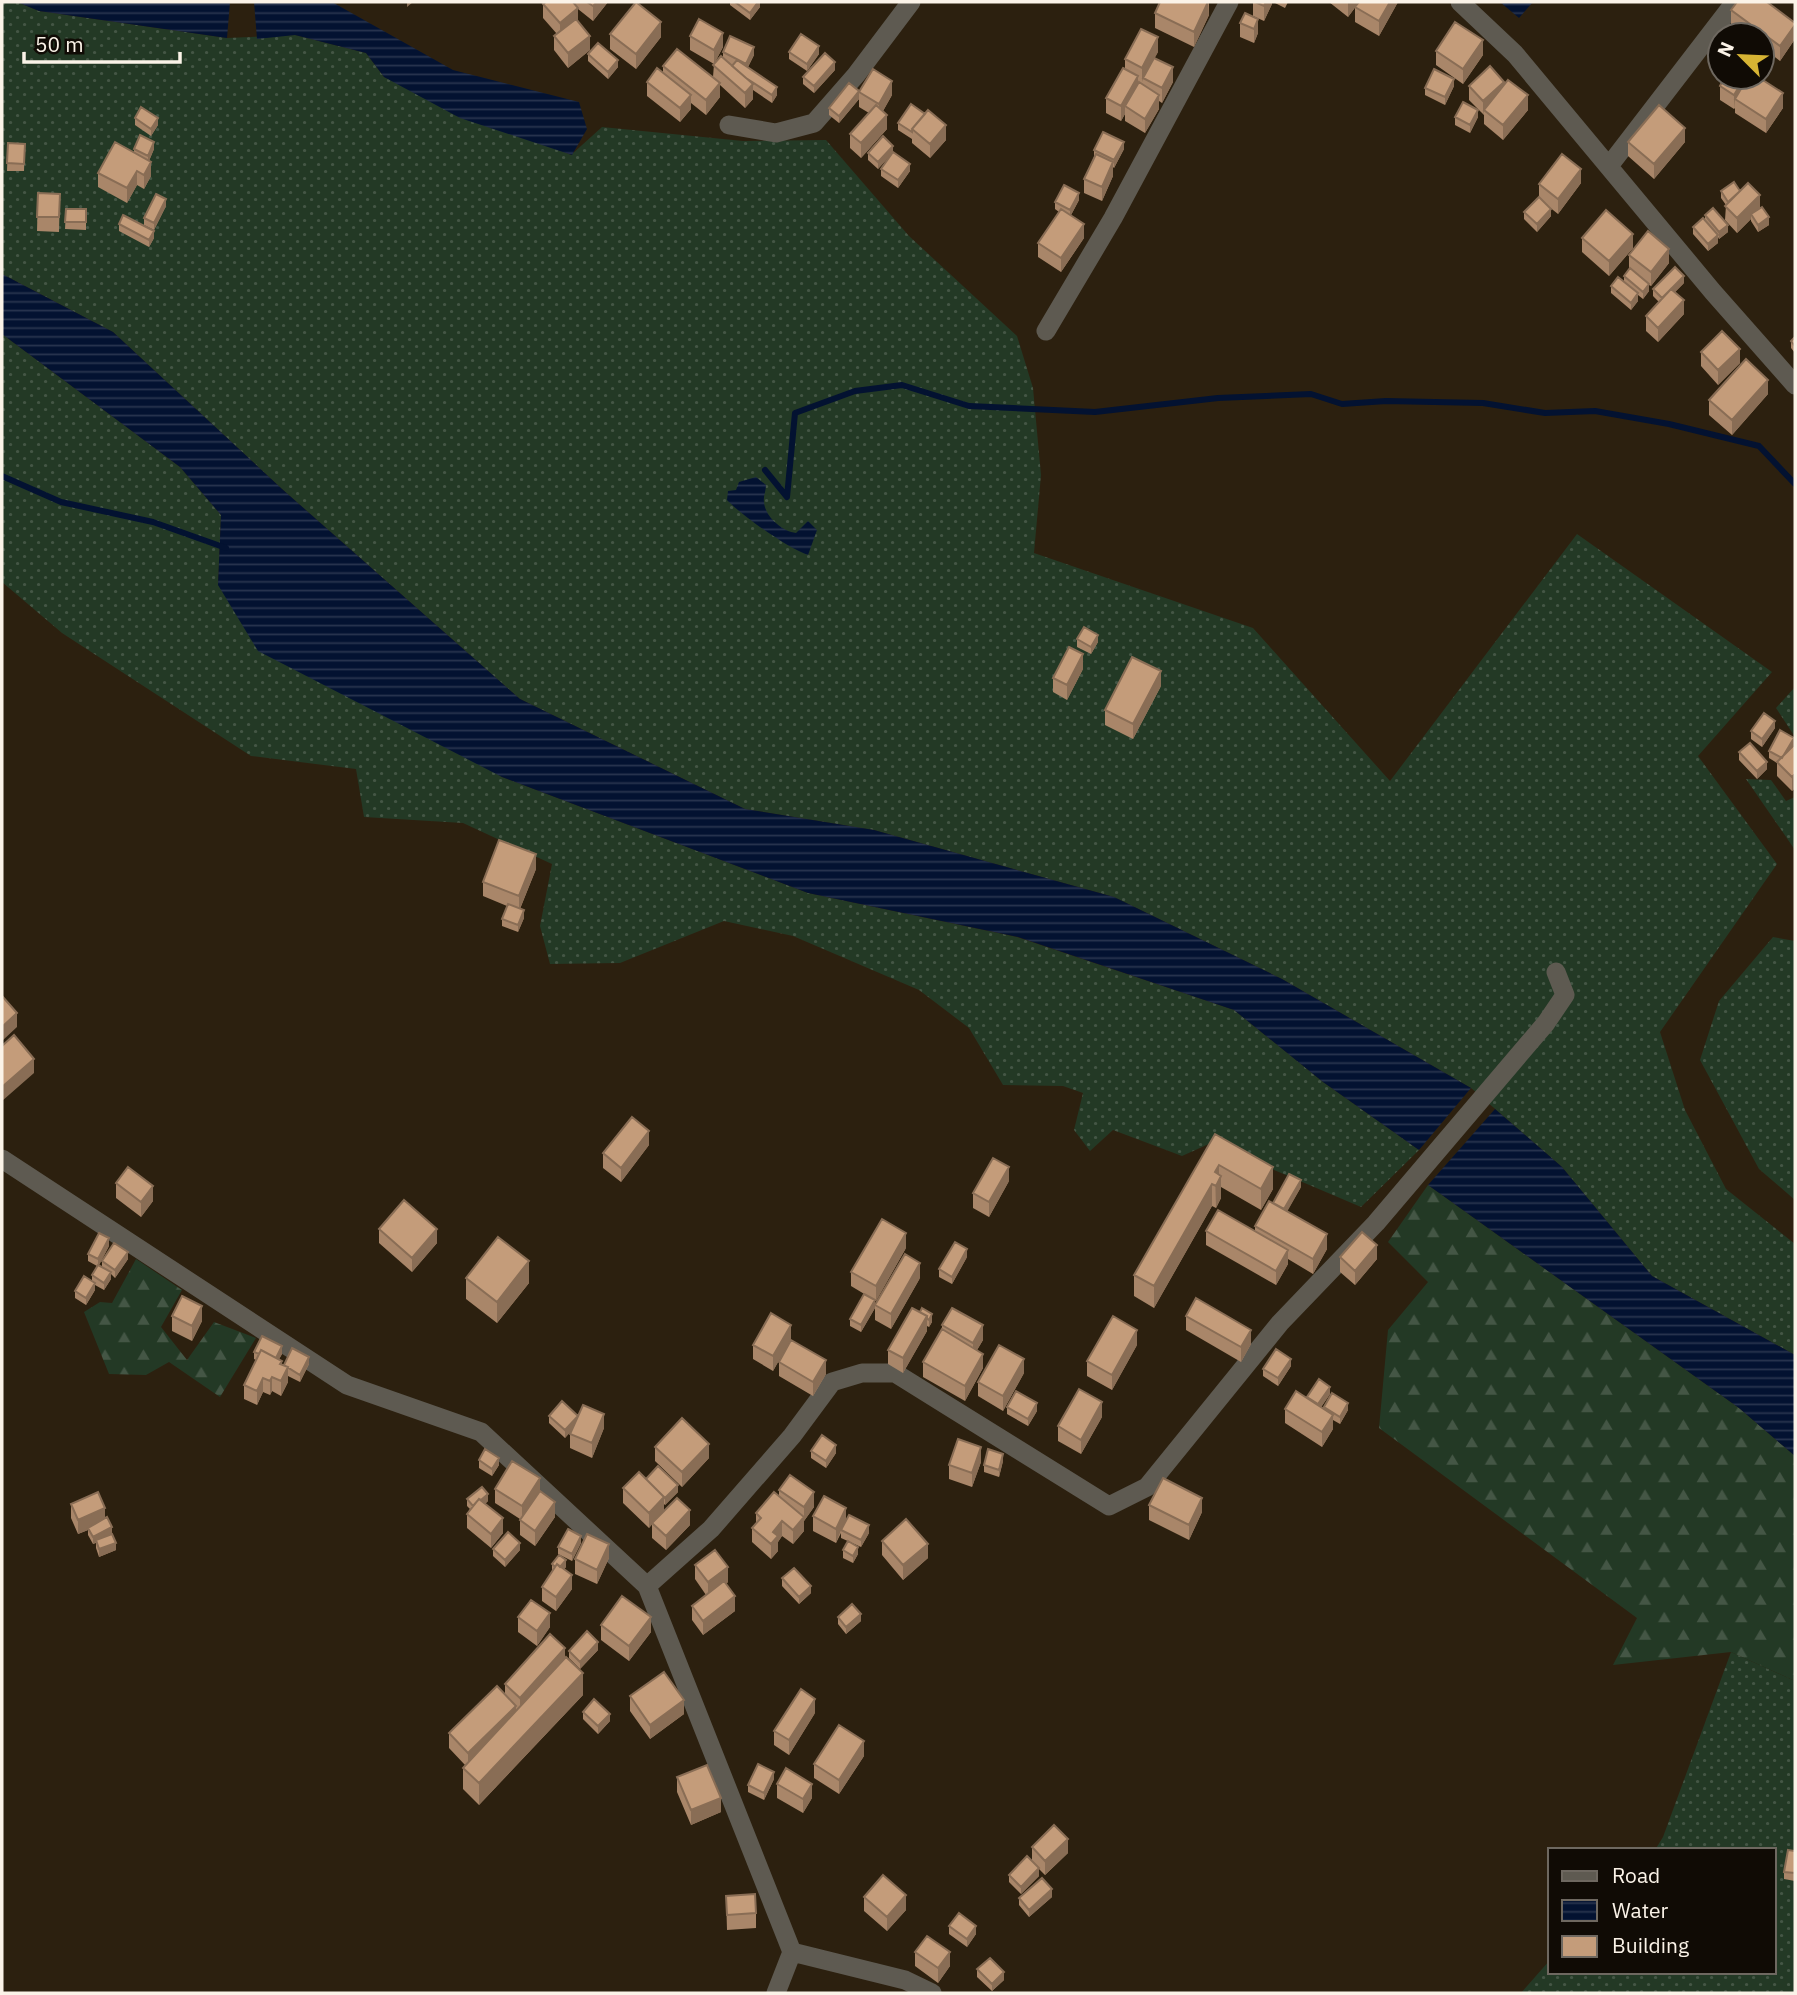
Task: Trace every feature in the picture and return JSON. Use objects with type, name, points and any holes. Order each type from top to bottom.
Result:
[{"type":"street","points":[[729,125],[776,133],[814,123],[856,75],[911,2]]},
{"type":"street","points":[[1046,331],[1113,218],[1229,2]]},
{"type":"street","points":[[1460,2],[1516,54],[1795,385]]},
{"type":"street","points":[[1609,166],[1735,2]]},
{"type":"street","points":[[647,1586],[711,1529],[792,1436],[832,1382],[862,1373],[895,1373],[1110,1506],[1147,1488],[1280,1323],[1376,1223],[1546,1024],[1565,995],[1556,972]]},
{"type":"street","points":[[2,1159],[347,1385],[481,1432],[647,1586],[792,1952],[776,1993]]},
{"type":"street","points":[[792,1952],[905,1980],[932,1993]]},
{"type":"green space","points":[[2,2],[17,2],[39,11],[227,38],[295,35],[366,53],[384,77],[571,155],[602,127],[743,141],[826,140],[909,236],[1017,336],[1033,388],[1041,475],[1034,553],[1253,628],[1390,781],[1577,534],[1772,672],[1698,756],[1777,864],[1660,1032],[1685,1110],[1726,1189],[1795,1244],[1795,1355],[1652,1276],[1562,1167],[1471,1088],[1282,979],[1114,897],[874,830],[745,809],[520,699],[282,489],[113,332],[2,274]]},
{"type":"green space","points":[[2,334],[180,467],[221,515],[218,585],[502,777],[808,893],[1017,937],[1234,1010],[1323,1082],[1419,1150],[1361,1207],[1211,1143],[1182,1156],[1113,1130],[1090,1151],[1074,1130],[1083,1093],[1063,1086],[1003,1085],[969,1028],[919,990],[793,936],[724,921],[620,963],[550,964],[540,926],[552,864],[463,823],[364,817],[356,769],[251,756],[62,633],[2,582]]},
{"type":"green space","points":[[1795,687],[1795,737],[1776,708]]},
{"type":"green space","points":[[1746,779],[1771,780],[1786,801],[1795,797],[1795,850]]},
{"type":"green space","points":[[1773,937],[1795,941],[1795,1200],[1759,1169],[1700,1060],[1719,1001]]},
{"type":"green space","points":[[1428,1185],[1739,1408],[1795,1456],[1795,1681],[1731,1652],[1613,1665],[1637,1618],[1379,1428],[1388,1330],[1428,1282],[1388,1242]]},
{"type":"green space","points":[[136,1259],[182,1290],[161,1327],[187,1360],[214,1322],[256,1338],[220,1397],[169,1362],[146,1375],[109,1374],[84,1312],[100,1302],[112,1303]]},
{"type":"green space","points":[[1731,1652],[1795,1681],[1795,1993],[1521,1993],[1548,1962],[1548,1974],[1776,1974],[1776,1848],[1656,1848],[1663,1837]]},
{"type":"water","points":[[17,2],[230,2],[227,38],[39,11]]},
{"type":"water","points":[[254,2],[332,2],[453,70],[579,102],[587,129],[572,155],[460,118],[384,77],[366,53],[295,35],[257,39]]},
{"type":"water","points":[[1500,2],[1533,2],[1519,18]]},
{"type":"water","points":[[2,274],[113,332],[282,489],[520,699],[745,809],[874,830],[1114,897],[1282,979],[1471,1088],[1419,1150],[1323,1082],[1234,1010],[1018,937],[808,893],[502,777],[258,651],[218,585],[221,515],[180,467],[2,334]]},
{"type":"water","points":[[756,477],[766,485],[765,508],[775,522],[796,533],[808,521],[817,530],[808,555],[766,531],[727,500],[728,491],[736,490],[739,482]]},
{"type":"water","points":[[1495,1109],[1562,1167],[1652,1276],[1795,1355],[1795,1456],[1739,1408],[1428,1185]]},
{"type":"building","points":[[573,2],[578,8],[560,23],[543,4]]},
{"type":"building","points":[[636,2],[661,22],[636,54],[610,34]]},
{"type":"building","points":[[735,2],[758,2],[750,13]]},
{"type":"building","points":[[1160,2],[1208,2],[1194,32],[1155,13]]},
{"type":"building","points":[[1359,2],[1390,2],[1379,21],[1355,7]]},
{"type":"building","points":[[1737,2],[1767,2],[1795,25],[1780,46],[1776,43],[1776,21],[1746,21],[1731,10]]},
{"type":"building","points":[[1245,13],[1258,19],[1254,29],[1240,23]]},
{"type":"building","points":[[576,19],[590,36],[568,53],[554,36]]},
{"type":"building","points":[[699,19],[723,33],[714,50],[690,36]]},
{"type":"building","points":[[1455,22],[1483,40],[1463,69],[1436,51]]},
{"type":"building","points":[[1141,29],[1158,37],[1142,68],[1125,59]]},
{"type":"building","points":[[801,34],[819,46],[807,64],[789,52]]},
{"type":"building","points":[[730,36],[754,47],[746,64],[723,52]]},
{"type":"building","points":[[598,43],[618,60],[608,72],[588,54]]},
{"type":"building","points":[[677,49],[720,83],[706,100],[663,66]]},
{"type":"building","points":[[825,53],[835,62],[814,86],[803,77]]},
{"type":"building","points":[[721,56],[753,84],[745,93],[713,65]]},
{"type":"building","points":[[1154,58],[1173,67],[1162,88],[1143,78]]},
{"type":"building","points":[[737,60],[777,87],[772,95],[732,66]]},
{"type":"building","points":[[1490,66],[1504,82],[1483,101],[1469,86]]},
{"type":"building","points":[[657,68],[691,95],[680,108],[647,82]]},
{"type":"building","points":[[1123,68],[1138,76],[1121,106],[1106,98]]},
{"type":"building","points":[[873,69],[892,81],[879,104],[859,92]]},
{"type":"building","points":[[1434,69],[1454,79],[1445,97],[1425,88]]},
{"type":"building","points":[[1508,80],[1528,95],[1503,125],[1484,110]]},
{"type":"building","points":[[1139,82],[1159,95],[1145,119],[1125,106]]},
{"type":"building","points":[[849,83],[859,91],[839,116],[829,108]]},
{"type":"building","points":[[1776,89],[1783,93],[1766,119],[1735,99],[1740,91],[1776,91]]},
{"type":"building","points":[[1463,102],[1478,110],[1470,125],[1455,117]]},
{"type":"building","points":[[911,104],[925,114],[912,132],[898,123]]},
{"type":"building","points":[[876,105],[887,115],[861,143],[850,134]]},
{"type":"building","points":[[1659,105],[1685,128],[1654,164],[1628,142]]},
{"type":"building","points":[[141,107],[158,118],[151,129],[135,118]]},
{"type":"building","points":[[928,110],[946,125],[930,144],[912,129]]},
{"type":"building","points":[[1103,132],[1124,142],[1114,160],[1094,150]]},
{"type":"building","points":[[140,135],[154,142],[148,156],[134,149]]},
{"type":"building","points":[[883,136],[893,146],[878,162],[868,153]]},
{"type":"building","points":[[115,142],[151,162],[144,175],[137,171],[127,188],[98,173]]},
{"type":"building","points":[[8,143],[25,144],[24,164],[7,163]]},
{"type":"building","points":[[893,152],[910,164],[898,180],[881,169]]},
{"type":"building","points":[[1096,154],[1113,162],[1102,187],[1084,179]]},
{"type":"building","points":[[1562,154],[1581,169],[1558,199],[1539,184]]},
{"type":"building","points":[[1734,182],[1740,191],[1728,202],[1721,191]]},
{"type":"building","points":[[1748,183],[1760,195],[1737,218],[1725,206]]},
{"type":"building","points":[[1064,185],[1079,193],[1070,210],[1055,202]]},
{"type":"building","points":[[38,193],[60,194],[59,217],[37,217]]},
{"type":"building","points":[[156,194],[166,199],[154,223],[144,218]]},
{"type":"building","points":[[1539,197],[1551,209],[1537,224],[1524,212]]},
{"type":"building","points":[[1762,207],[1769,217],[1758,225],[1751,214]]},
{"type":"building","points":[[1713,208],[1728,225],[1719,232],[1705,215]]},
{"type":"building","points":[[66,209],[86,209],[86,222],[65,222]]},
{"type":"building","points":[[1061,209],[1084,224],[1061,258],[1038,243]]},
{"type":"building","points":[[1606,210],[1633,234],[1609,261],[1582,238]]},
{"type":"building","points":[[123,215],[154,231],[149,240],[119,224]]},
{"type":"building","points":[[1703,218],[1718,235],[1708,244],[1693,227]]},
{"type":"building","points":[[1648,231],[1669,249],[1651,272],[1629,255]]},
{"type":"building","points":[[1675,267],[1684,276],[1662,298],[1653,289]]},
{"type":"building","points":[[1630,268],[1649,284],[1643,292],[1624,276]]},
{"type":"building","points":[[1618,277],[1638,293],[1631,303],[1611,286]]},
{"type":"building","points":[[1671,289],[1684,300],[1658,328],[1646,316]]},
{"type":"building","points":[[1722,331],[1740,349],[1718,370],[1701,352]]},
{"type":"building","points":[[1746,359],[1768,380],[1732,420],[1709,400]]},
{"type":"building","points":[[1084,627],[1098,635],[1091,647],[1077,639]]},
{"type":"building","points":[[1069,647],[1083,654],[1067,685],[1053,678]]},
{"type":"building","points":[[1132,657],[1161,671],[1133,724],[1105,710]]},
{"type":"building","points":[[1764,713],[1775,721],[1762,739],[1751,731]]},
{"type":"building","points":[[1780,730],[1794,738],[1782,758],[1769,751]]},
{"type":"building","points":[[1750,743],[1767,762],[1757,771],[1739,752]]},
{"type":"building","points":[[1795,744],[1795,774],[1792,777],[1777,762]]},
{"type":"building","points":[[499,840],[536,854],[519,896],[483,882]]},
{"type":"building","points":[[508,904],[524,910],[518,925],[502,919]]},
{"type":"building","points":[[2,996],[17,1013],[2,1027]]},
{"type":"building","points":[[14,1035],[34,1059],[2,1087],[2,1046]]},
{"type":"building","points":[[632,1117],[649,1131],[621,1168],[603,1153]]},
{"type":"building","points":[[1215,1134],[1273,1167],[1261,1189],[1219,1165],[1215,1172],[1221,1176],[1216,1186],[1212,1184],[1154,1286],[1134,1275]]},
{"type":"building","points":[[993,1158],[1009,1167],[989,1202],[973,1193]]},
{"type":"building","points":[[128,1167],[153,1186],[141,1202],[116,1183]]},
{"type":"building","points":[[1289,1174],[1301,1180],[1284,1209],[1273,1203]]},
{"type":"building","points":[[404,1200],[437,1229],[412,1258],[379,1229]]},
{"type":"building","points":[[1269,1201],[1327,1234],[1313,1259],[1255,1226]]},
{"type":"building","points":[[1218,1210],[1288,1250],[1276,1271],[1206,1231]]},
{"type":"building","points":[[882,1219],[906,1233],[876,1286],[851,1272]]},
{"type":"building","points":[[1362,1232],[1377,1245],[1355,1271],[1340,1257]]},
{"type":"building","points":[[99,1233],[109,1238],[98,1259],[88,1254]]},
{"type":"building","points":[[498,1237],[529,1261],[497,1302],[466,1278]]},
{"type":"building","points":[[955,1242],[967,1249],[952,1277],[939,1269]]},
{"type":"building","points":[[114,1243],[128,1252],[115,1270],[102,1261]]},
{"type":"building","points":[[905,1254],[920,1263],[891,1314],[875,1305]]},
{"type":"building","points":[[98,1265],[111,1272],[104,1283],[92,1275]]},
{"type":"building","points":[[84,1276],[95,1283],[86,1298],[75,1291]]},
{"type":"building","points":[[864,1294],[875,1300],[861,1325],[850,1319]]},
{"type":"building","points":[[182,1296],[202,1306],[192,1326],[172,1316]]},
{"type":"building","points":[[1196,1298],[1251,1330],[1241,1347],[1186,1316]]},
{"type":"building","points":[[912,1308],[927,1316],[903,1358],[888,1350]]},
{"type":"building","points":[[922,1308],[932,1314],[929,1320],[920,1312]]},
{"type":"building","points":[[952,1308],[983,1325],[973,1343],[942,1325]]},
{"type":"building","points":[[771,1313],[791,1325],[773,1356],[753,1345]]},
{"type":"building","points":[[1113,1316],[1137,1330],[1112,1375],[1087,1361]]},
{"type":"building","points":[[942,1329],[983,1354],[965,1386],[923,1362]]},
{"type":"building","points":[[262,1336],[282,1346],[276,1358],[261,1350],[259,1354],[254,1352]]},
{"type":"building","points":[[791,1340],[826,1360],[813,1382],[779,1362]]},
{"type":"building","points":[[999,1345],[1024,1359],[1003,1396],[978,1382]]},
{"type":"building","points":[[292,1348],[309,1357],[300,1375],[284,1365]]},
{"type":"building","points":[[1276,1349],[1291,1359],[1278,1378],[1263,1369]]},
{"type":"building","points":[[261,1350],[288,1367],[281,1381],[272,1377],[270,1381],[263,1378],[257,1391],[244,1385]]},
{"type":"building","points":[[1319,1379],[1330,1387],[1318,1404],[1307,1397]]},
{"type":"building","points":[[1079,1389],[1102,1402],[1081,1440],[1058,1426]]},
{"type":"building","points":[[1016,1391],[1037,1403],[1028,1419],[1007,1407]]},
{"type":"building","points":[[1296,1391],[1333,1415],[1322,1432],[1285,1409]]},
{"type":"building","points":[[1332,1393],[1348,1403],[1340,1417],[1324,1407]]},
{"type":"building","points":[[562,1401],[578,1416],[565,1430],[549,1416]]},
{"type":"building","points":[[583,1405],[604,1414],[592,1443],[570,1434]]},
{"type":"building","points":[[682,1418],[709,1444],[682,1472],[655,1447]]},
{"type":"building","points":[[822,1435],[836,1445],[826,1461],[811,1451]]},
{"type":"building","points":[[958,1439],[981,1447],[972,1473],[949,1465]]},
{"type":"building","points":[[485,1449],[499,1458],[492,1469],[479,1460]]},
{"type":"building","points":[[988,1449],[1003,1454],[999,1470],[984,1465]]},
{"type":"building","points":[[512,1461],[540,1478],[522,1506],[495,1489]]},
{"type":"building","points":[[658,1466],[678,1485],[665,1498],[646,1479]]},
{"type":"building","points":[[639,1472],[664,1497],[649,1513],[623,1488]]},
{"type":"building","points":[[790,1475],[814,1492],[804,1507],[779,1490]]},
{"type":"building","points":[[1163,1478],[1202,1498],[1189,1525],[1149,1505]]},
{"type":"building","points":[[482,1487],[488,1494],[473,1506],[467,1499]]},
{"type":"building","points":[[540,1491],[555,1502],[535,1531],[520,1520]]},
{"type":"building","points":[[98,1492],[105,1508],[78,1520],[71,1504]]},
{"type":"building","points":[[774,1492],[804,1517],[793,1530],[782,1521],[773,1532],[778,1536],[771,1544],[752,1528],[761,1518],[756,1513]]},
{"type":"building","points":[[824,1496],[846,1508],[836,1529],[813,1516]]},
{"type":"building","points":[[677,1498],[690,1510],[666,1536],[652,1523]]},
{"type":"building","points":[[479,1499],[503,1518],[491,1534],[467,1514]]},
{"type":"building","points":[[849,1515],[869,1525],[861,1540],[841,1530]]},
{"type":"building","points":[[107,1517],[112,1527],[93,1537],[88,1528]]},
{"type":"building","points":[[906,1519],[928,1544],[903,1565],[882,1541]]},
{"type":"building","points":[[568,1529],[581,1536],[572,1554],[558,1547]]},
{"type":"building","points":[[508,1532],[520,1543],[505,1560],[493,1549]]},
{"type":"building","points":[[112,1534],[116,1543],[99,1549],[96,1540]]},
{"type":"building","points":[[587,1534],[609,1544],[597,1570],[575,1559]]},
{"type":"building","points":[[848,1541],[858,1547],[853,1556],[843,1550]]},
{"type":"building","points":[[715,1550],[728,1567],[708,1582],[695,1565]]},
{"type":"building","points":[[559,1555],[566,1560],[560,1567],[557,1564],[555,1567],[552,1564]]},
{"type":"building","points":[[557,1564],[572,1575],[556,1597],[542,1587]]},
{"type":"building","points":[[794,1568],[811,1586],[799,1597],[782,1578]]},
{"type":"building","points":[[724,1581],[735,1596],[703,1621],[692,1606]]},
{"type":"building","points":[[622,1596],[651,1617],[629,1646],[601,1625]]},
{"type":"building","points":[[531,1600],[550,1613],[537,1631],[518,1617]]},
{"type":"building","points":[[852,1604],[861,1614],[846,1627],[838,1617]]},
{"type":"building","points":[[587,1631],[598,1642],[580,1662],[569,1651]]},
{"type":"building","points":[[550,1634],[565,1648],[520,1698],[505,1684]]},
{"type":"building","points":[[566,1657],[583,1673],[479,1783],[463,1768]]},
{"type":"building","points":[[664,1672],[684,1700],[650,1725],[630,1696]]},
{"type":"building","points":[[497,1686],[516,1706],[468,1753],[449,1733]]},
{"type":"building","points":[[801,1689],[815,1699],[789,1740],[774,1731]]},
{"type":"building","points":[[594,1699],[610,1714],[598,1726],[583,1712]]},
{"type":"building","points":[[839,1725],[864,1741],[839,1780],[814,1764]]},
{"type":"building","points":[[758,1764],[774,1772],[764,1793],[748,1785]]},
{"type":"building","points":[[707,1765],[721,1798],[691,1810],[677,1777]]},
{"type":"building","points":[[786,1768],[812,1784],[803,1799],[777,1784]]},
{"type":"building","points":[[1054,1825],[1068,1839],[1045,1861],[1032,1847]]},
{"type":"building","points":[[1788,1850],[1795,1851],[1795,1873],[1784,1872]]},
{"type":"building","points":[[1027,1856],[1039,1868],[1021,1887],[1009,1875]]},
{"type":"building","points":[[883,1875],[906,1895],[887,1917],[864,1897]]},
{"type":"building","points":[[1042,1878],[1052,1889],[1029,1910],[1019,1898]]},
{"type":"building","points":[[755,1894],[756,1913],[727,1915],[726,1896]]},
{"type":"building","points":[[959,1913],[976,1926],[967,1939],[949,1926]]},
{"type":"building","points":[[927,1936],[950,1952],[938,1968],[915,1952]]},
{"type":"building","points":[[990,1958],[1004,1972],[992,1984],[977,1969]]},
{"type":"waterway","points":[[765,470],[787,497],[795,413],[855,391],[902,385],[969,406],[1095,412],[1218,398],[1311,394],[1342,404],[1386,401],[1483,403],[1545,413],[1595,411],[1669,424],[1759,446],[1795,484]]},
{"type":"waterway","points":[[2,476],[61,502],[153,522],[226,548]]}]
